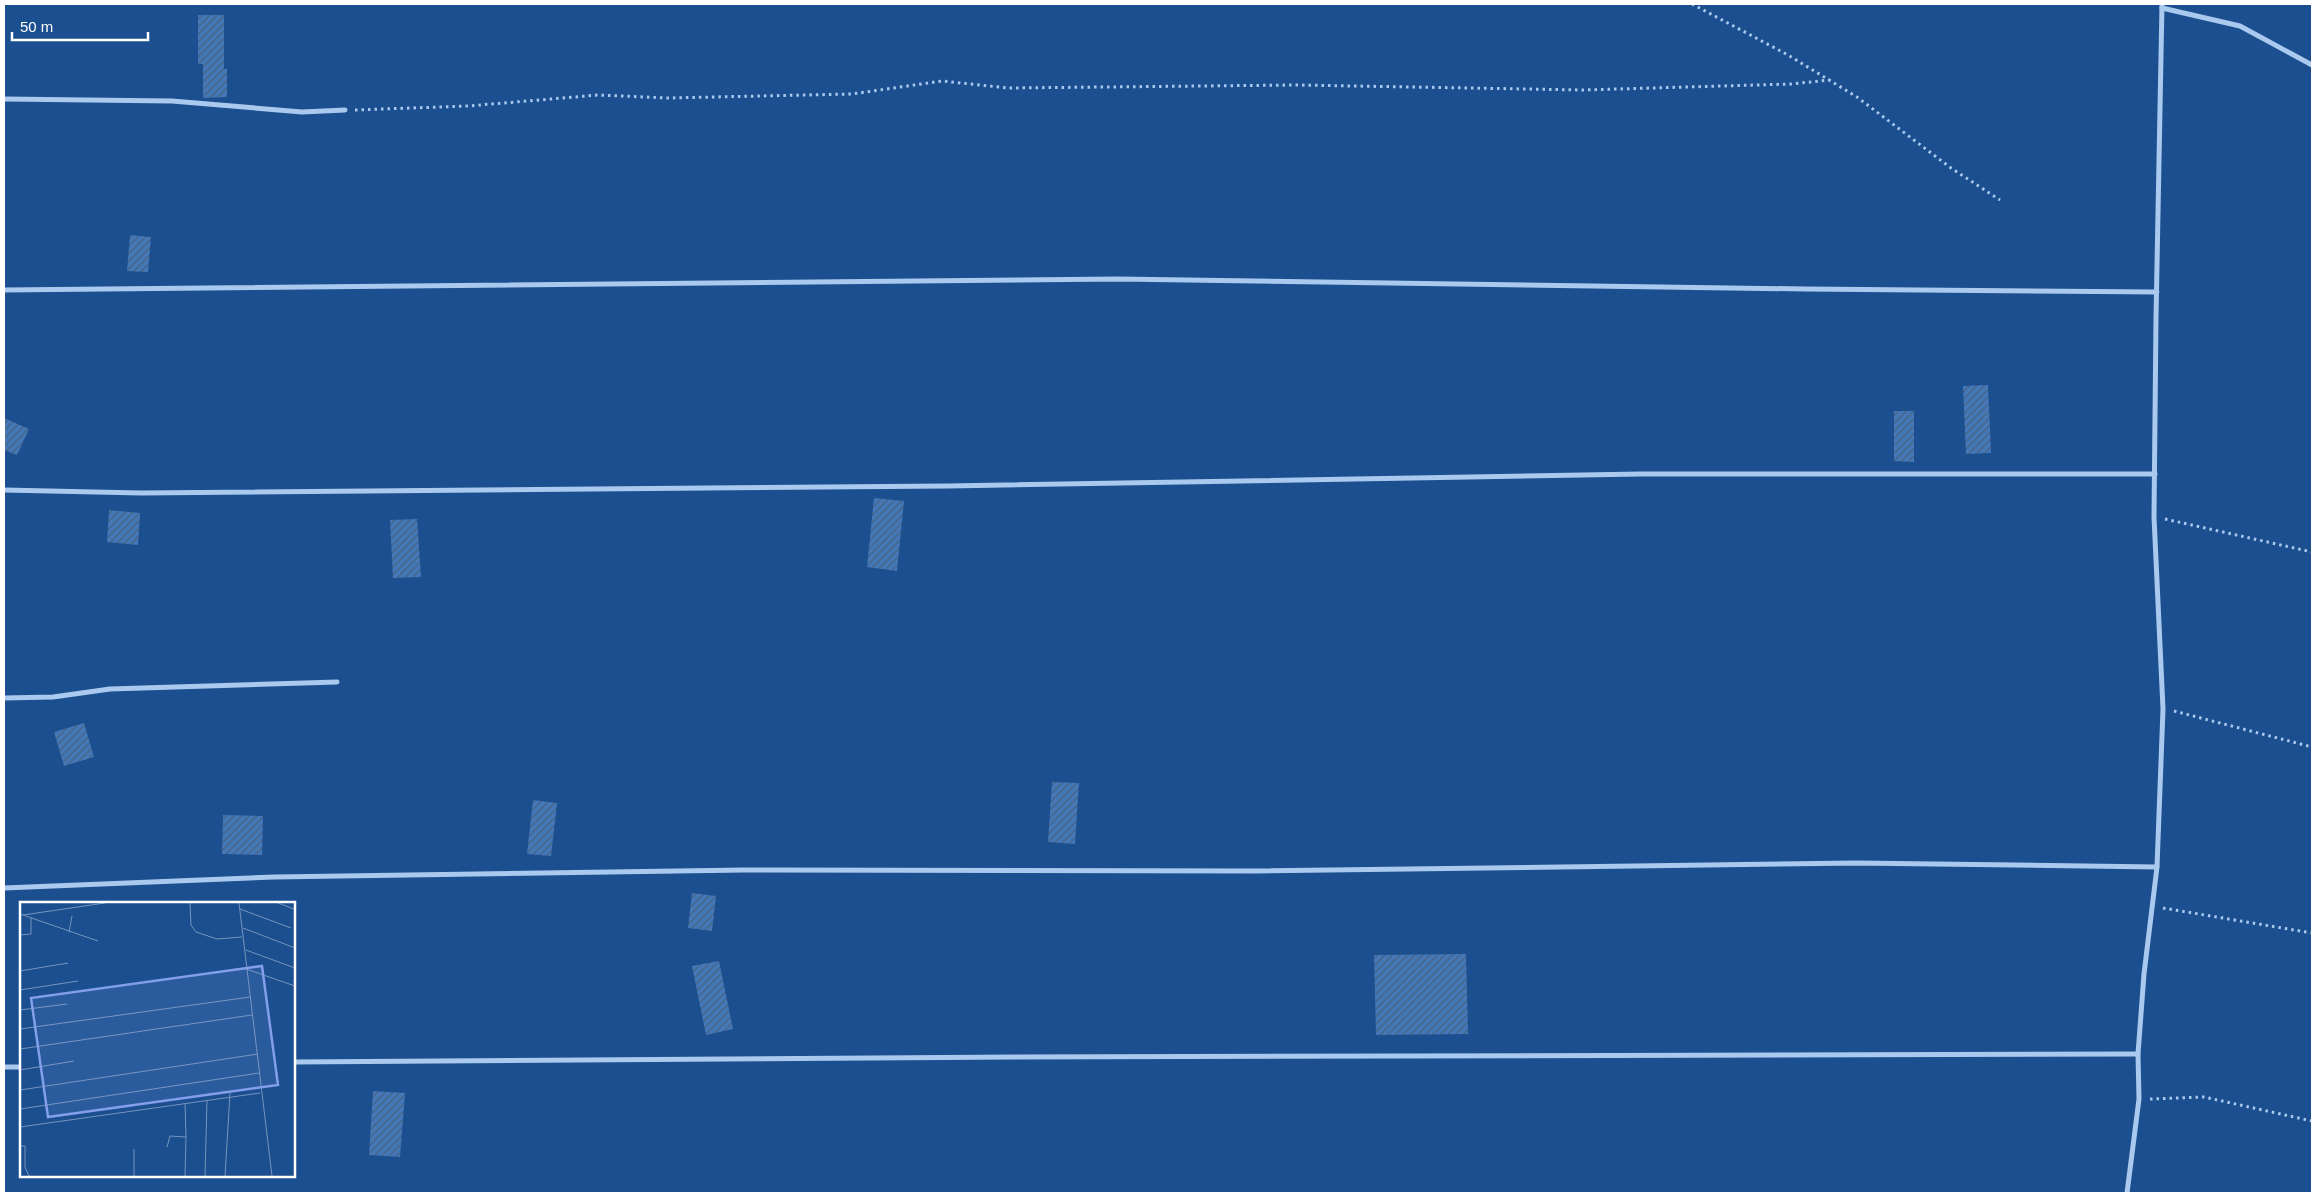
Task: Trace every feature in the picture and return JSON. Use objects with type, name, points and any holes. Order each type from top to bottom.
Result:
[{"type":"street","points":[[2127,1193],[2139,1099],[2138,1054],[2157,867],[2163,709],[2154,517],[2162,6],[2240,26],[2312,65]]},
{"type":"street","points":[[4,99],[172,101],[302,112],[345,110]]},
{"type":"street","points":[[4,290],[1118,279],[1815,290],[2157,292]]},
{"type":"street","points":[[4,490],[141,493],[948,486],[1640,474],[2155,474]]},
{"type":"street","points":[[4,698],[53,697],[110,689],[337,682]]},
{"type":"street","points":[[4,888],[274,877],[744,870],[1255,871],[1856,863],[2157,867]]},
{"type":"street","points":[[295,1062],[1005,1057],[2138,1054]]},
{"type":"street","points":[[4,1068],[20,1067]]},
{"type":"path","points":[[1692,4],[1788,55],[1858,97],[1951,168],[2000,200]]},
{"type":"path","points":[[345,110],[468,106],[598,95],[668,98],[852,94],[942,81],[1008,88],[1306,85],[1583,90],[1791,84],[1830,80]]},
{"type":"path","points":[[2154,517],[2312,552]]},
{"type":"path","points":[[2163,709],[2312,747]]},
{"type":"path","points":[[2152,907],[2312,932]]},
{"type":"path","points":[[2139,1099],[2204,1097],[2312,1121]]},
{"type":"building","points":[[198,15],[224,15],[224,69],[227,69],[227,97],[203,98],[203,64],[198,64]]},
{"type":"building","points":[[130,235],[151,237],[148,272],[127,271]]},
{"type":"building","points":[[1988,385],[1991,453],[1966,454],[1963,386]]},
{"type":"building","points":[[1894,411],[1914,411],[1914,462],[1894,461]]},
{"type":"building","points":[[4,418],[29,429],[17,455],[4,450]]},
{"type":"building","points":[[874,498],[904,501],[897,571],[867,567]]},
{"type":"building","points":[[109,510],[140,513],[138,545],[107,542]]},
{"type":"building","points":[[417,519],[421,577],[393,578],[390,520]]},
{"type":"building","points":[[84,723],[94,757],[64,766],[54,732]]},
{"type":"building","points":[[1052,782],[1079,783],[1075,844],[1048,842]]},
{"type":"building","points":[[533,800],[557,803],[551,856],[527,854]]},
{"type":"building","points":[[223,815],[263,816],[262,855],[222,854]]},
{"type":"building","points":[[692,893],[716,896],[712,931],[688,928]]},
{"type":"building","points":[[1466,954],[1468,1034],[1376,1035],[1374,955]]},
{"type":"building","points":[[719,961],[733,1029],[706,1035],[692,966]]},
{"type":"building","points":[[373,1091],[405,1093],[400,1157],[369,1155]]}]
